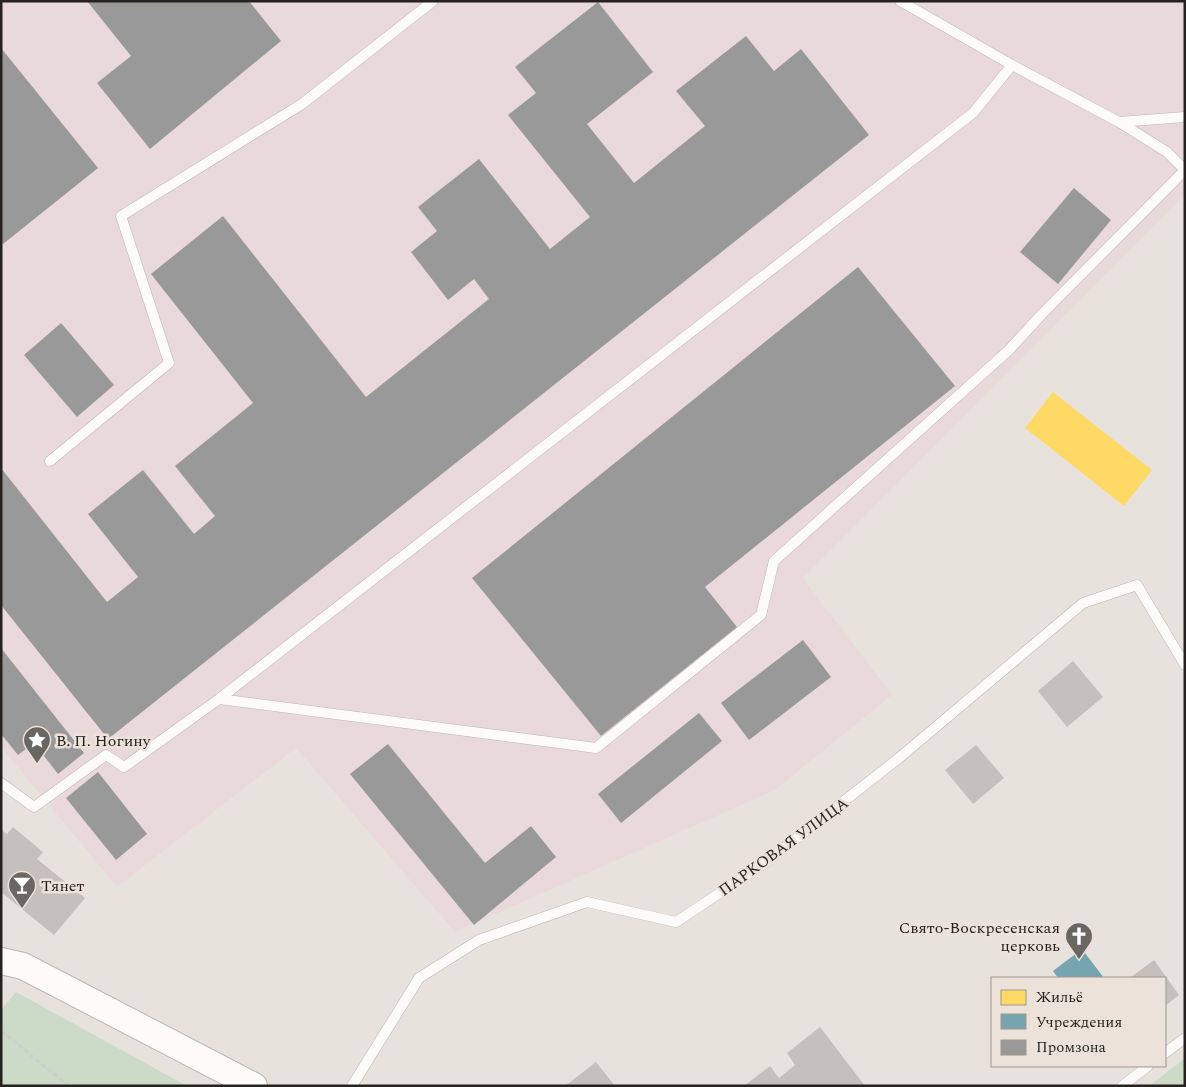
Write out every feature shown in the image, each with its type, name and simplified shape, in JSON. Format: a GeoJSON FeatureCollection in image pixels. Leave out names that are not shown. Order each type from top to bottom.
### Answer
{"type":"FeatureCollection","features":[{"type":"Feature","properties":{"kind":"street"},"geometry":{"type":"LineString","coordinates":[[12,964],[254,1086]]}},
{"type":"Feature","properties":{"kind":"lane"},"geometry":{"type":"LineString","coordinates":[[50,461],[169,363],[121,216],[302,104],[433,1]]}},
{"type":"Feature","properties":{"kind":"lane"},"geometry":{"type":"LineString","coordinates":[[219,699],[596,748],[761,615],[774,561],[1009,350],[1042,314],[1185,170],[1167,152],[1120,122],[1012,65],[900,1]]}},
{"type":"Feature","properties":{"kind":"lane"},"geometry":{"type":"LineString","coordinates":[[1,783],[34,807],[106,755],[124,767],[219,699],[974,113],[1012,65]]}},
{"type":"Feature","properties":{"kind":"lane"},"geometry":{"type":"LineString","coordinates":[[1120,122],[1185,117]]}},
{"type":"Feature","properties":{"kind":"lane","name":"ПАРКОВАЯ УЛИЦА"},"geometry":{"type":"LineString","coordinates":[[352,1086],[419,978],[479,940],[587,902],[676,922],[765,863],[891,764],[1083,603],[1137,585],[1185,665]]}},
{"type":"Feature","properties":{"kind":"lane"},"geometry":{"type":"LineString","coordinates":[[1166,1052],[1185,1038]]}},
{"type":"Feature","properties":{"kind":"lane"},"geometry":{"type":"LineString","coordinates":[[1122,1086],[1147,1067]]}},
{"type":"Feature","properties":{"kind":"path"},"geometry":{"type":"LineString","coordinates":[[1,1031],[69,1086]]}},
{"type":"Feature","properties":{"kind":"shaded area"},"geometry":{"type":"Polygon","coordinates":[[[1,1],[1185,1],[1185,195],[803,578],[892,695],[775,790],[455,932],[296,748],[117,887],[1,747],[1,1]]]}},
{"type":"Feature","properties":{"kind":"green space"},"geometry":{"type":"Polygon","coordinates":[[[16,992],[187,1086],[1,1086],[1,1010],[16,992]]]}},
{"type":"Feature","properties":{"kind":"green space"},"geometry":{"type":"Polygon","coordinates":[[[1185,1058],[1185,1086],[1149,1086],[1185,1058]]]}},
{"type":"Feature","properties":{"kind":"building: Жильё"},"geometry":{"type":"Polygon","coordinates":[[[1053,392],[1152,470],[1124,506],[1025,428],[1053,392]]]}},
{"type":"Feature","properties":{"kind":"building: Учреждения","name":"Свято-Воскресенская церковь"},"geometry":{"type":"Polygon","coordinates":[[[1082,949],[1103,977],[1057,977],[1053,971],[1082,949]]]}},
{"type":"Feature","properties":{"kind":"building: Промзона"},"geometry":{"type":"Polygon","coordinates":[[[87,1],[249,1],[281,41],[150,149],[97,83],[131,56],[87,1]]]}},
{"type":"Feature","properties":{"kind":"building: Промзона"},"geometry":{"type":"Polygon","coordinates":[[[598,2],[653,72],[587,124],[634,183],[705,126],[676,91],[746,36],[774,71],[801,49],[869,135],[108,739],[1,605],[1,468],[107,602],[138,577],[88,514],[143,470],[194,534],[215,516],[175,466],[253,403],[151,274],[223,216],[366,397],[489,299],[474,279],[448,300],[411,252],[437,231],[418,207],[479,159],[550,249],[590,217],[508,115],[536,93],[515,67],[598,2]]]}},
{"type":"Feature","properties":{"kind":"building: Промзона"},"geometry":{"type":"Polygon","coordinates":[[[1,48],[98,168],[3,244],[1,242],[1,48]]]}},
{"type":"Feature","properties":{"kind":"building: Промзона"},"geometry":{"type":"Polygon","coordinates":[[[1074,188],[1111,220],[1058,284],[1020,252],[1074,188]]]}},
{"type":"Feature","properties":{"kind":"building: Промзона"},"geometry":{"type":"Polygon","coordinates":[[[858,267],[955,386],[705,587],[737,627],[601,736],[472,578],[858,267]]]}},
{"type":"Feature","properties":{"kind":"building: Промзона"},"geometry":{"type":"Polygon","coordinates":[[[61,323],[114,385],[77,417],[24,355],[61,323]]]}},
{"type":"Feature","properties":{"kind":"building: Промзона"},"geometry":{"type":"Polygon","coordinates":[[[803,640],[831,677],[749,740],[721,703],[803,640]]]}},
{"type":"Feature","properties":{"kind":"building: Промзона"},"geometry":{"type":"Polygon","coordinates":[[[1,648],[84,753],[58,774],[34,743],[18,755],[1,734],[1,648]]]}},
{"type":"Feature","properties":{"kind":"building: Промзона"},"geometry":{"type":"Polygon","coordinates":[[[699,713],[722,741],[621,823],[598,794],[699,713]]]}},
{"type":"Feature","properties":{"kind":"building: Промзона"},"geometry":{"type":"Polygon","coordinates":[[[388,744],[485,863],[531,826],[556,857],[474,925],[350,774],[388,744]]]}},
{"type":"Feature","properties":{"kind":"building: Промзона"},"geometry":{"type":"Polygon","coordinates":[[[98,772],[147,834],[116,860],[66,798],[98,772]]]}},
{"type":"Feature","properties":{"kind":"building: Прочее"},"geometry":{"type":"Polygon","coordinates":[[[1073,661],[1103,697],[1067,727],[1038,691],[1073,661]]]}},
{"type":"Feature","properties":{"kind":"building: Прочее"},"geometry":{"type":"Polygon","coordinates":[[[976,745],[1004,778],[973,804],[945,770],[976,745]]]}},
{"type":"Feature","properties":{"kind":"building: Прочее"},"geometry":{"type":"Polygon","coordinates":[[[13,827],[43,852],[37,859],[85,898],[54,935],[1,892],[1,830],[7,834],[13,827]]]}},
{"type":"Feature","properties":{"kind":"building: Прочее"},"geometry":{"type":"Polygon","coordinates":[[[1154,960],[1179,995],[1166,1005],[1166,977],[1131,977],[1154,960]]]}},
{"type":"Feature","properties":{"kind":"building: Прочее"},"geometry":{"type":"Polygon","coordinates":[[[820,1027],[865,1086],[744,1086],[770,1066],[779,1078],[795,1065],[787,1053],[820,1027]]]}},
{"type":"Feature","properties":{"kind":"building: Прочее"},"geometry":{"type":"Polygon","coordinates":[[[596,1062],[615,1086],[565,1086],[596,1062]]]}},
{"type":"Feature","properties":{"kind":"place","name":"В. П. Ногину"},"geometry":{"type":"Point","coordinates":[37,764]}},
{"type":"Feature","properties":{"kind":"place","name":"Тянет"},"geometry":{"type":"Point","coordinates":[22,909]}},
{"type":"Feature","properties":{"kind":"place","name":"Свято-Воскресенская церковь"},"geometry":{"type":"Point","coordinates":[1079,960]}}]}
